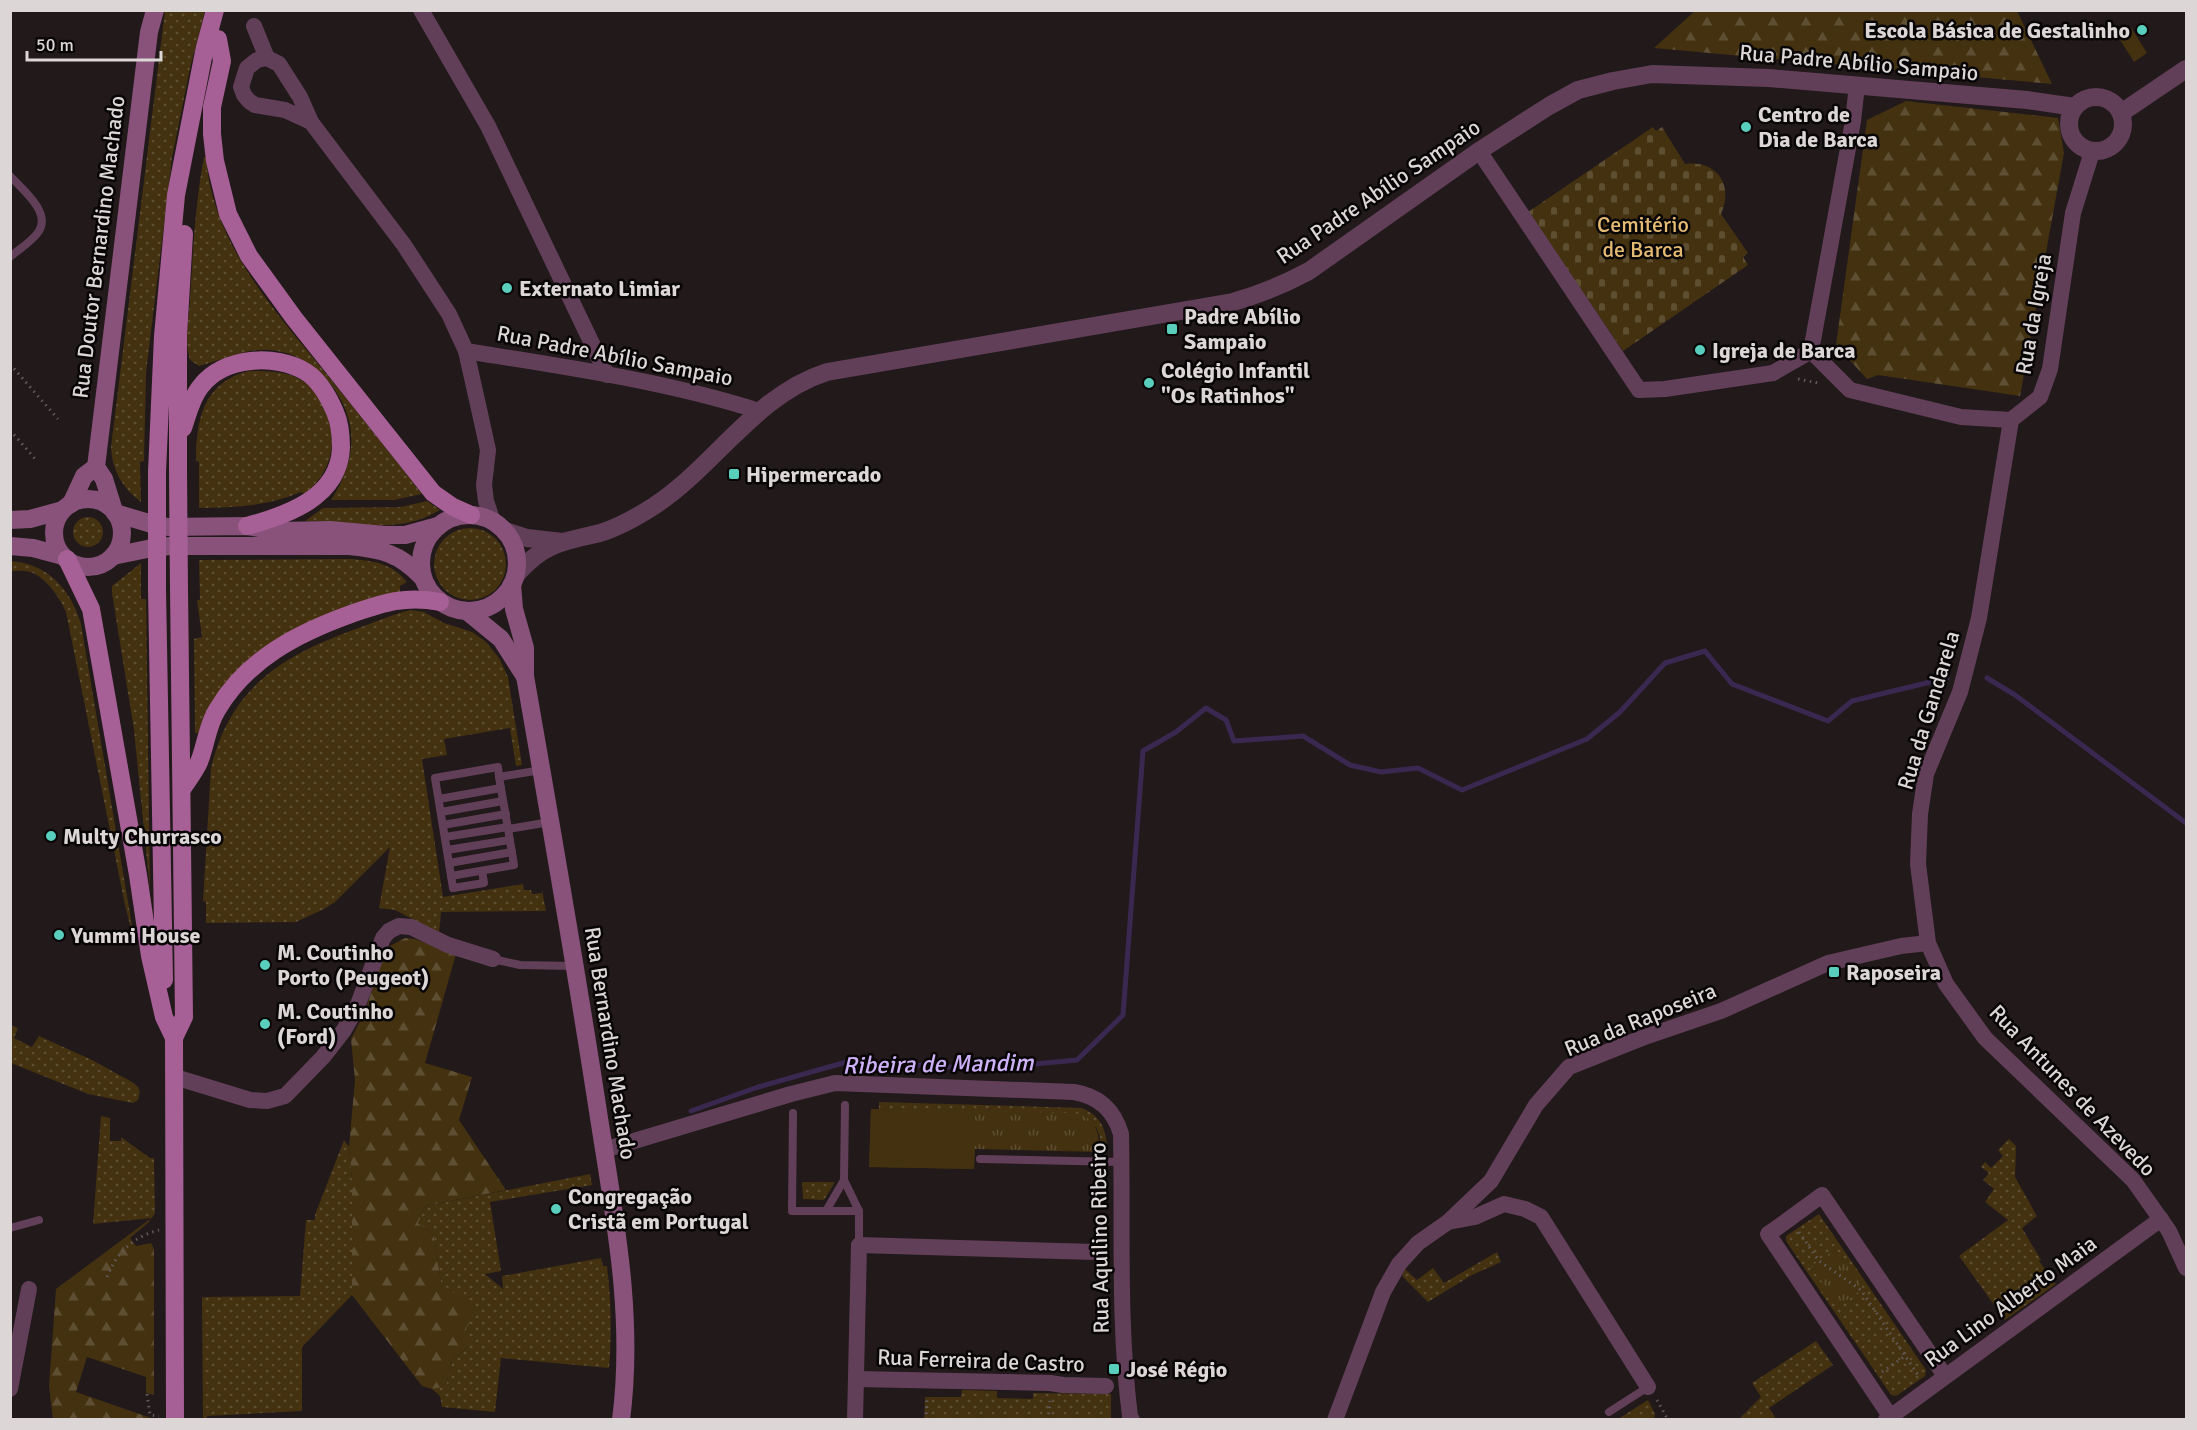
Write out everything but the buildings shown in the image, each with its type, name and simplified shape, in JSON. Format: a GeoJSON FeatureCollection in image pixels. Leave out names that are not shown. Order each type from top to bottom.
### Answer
{"type":"FeatureCollection","features":[{"type":"Feature","properties":{"kind":"main road","name":"Rua Doutor Bernardino Machado"},"geometry":{"type":"LineString","coordinates":[[146,10],[149,32]]}},
{"type":"Feature","properties":{"kind":"main road","name":"Rua Doutor Bernardino Machado"},"geometry":{"type":"LineString","coordinates":[[96,467],[149,32],[155,10]]}},
{"type":"Feature","properties":{"kind":"main road"},"geometry":{"type":"LineString","coordinates":[[174,1038],[184,1017],[178,336],[189,178],[215,10]]}},
{"type":"Feature","properties":{"kind":"main road"},"geometry":{"type":"LineString","coordinates":[[164,1017],[157,589],[157,472],[163,336],[175,207],[211,43],[225,10]]}},
{"type":"Feature","properties":{"kind":"main road"},"geometry":{"type":"LineString","coordinates":[[10,546],[65,557],[82,566],[98,564],[112,556],[170,546],[349,546],[382,550],[412,566],[422,577],[429,591],[440,602],[453,609],[468,612],[481,610],[494,604],[505,596],[514,579],[517,559],[513,544],[499,526],[453,507],[433,493],[294,318],[249,256],[228,214],[215,161],[212,107],[222,61],[211,43]]}},
{"type":"Feature","properties":{"kind":"main road"},"geometry":{"type":"LineString","coordinates":[[178,447],[193,399],[201,385],[219,371],[238,363],[266,360],[290,365],[307,372],[320,386],[338,418],[341,436],[340,459],[330,483],[306,504],[293,511],[247,526]]}},
{"type":"Feature","properties":{"kind":"main road"},"geometry":{"type":"LineString","coordinates":[[112,556],[119,546],[122,535],[104,479],[96,467],[84,476],[56,522],[54,536],[59,550],[65,557],[91,609],[150,956],[164,1017],[174,1038],[175,1419]]}},
{"type":"Feature","properties":{"kind":"main road"},"geometry":{"type":"LineString","coordinates":[[10,520],[30,519],[84,499],[97,500],[115,512],[168,527],[247,526],[278,531],[330,530],[405,535],[438,526],[459,516],[471,515]]}},
{"type":"Feature","properties":{"kind":"main road"},"geometry":{"type":"LineString","coordinates":[[422,577],[421,555],[430,534],[438,526]]}},
{"type":"Feature","properties":{"kind":"main road","name":"Rua Bernardino Machado"},"geometry":{"type":"LineString","coordinates":[[514,579],[514,609],[525,648],[525,676],[622,1264],[626,1311],[621,1419]]}},
{"type":"Feature","properties":{"kind":"main road"},"geometry":{"type":"LineString","coordinates":[[182,790],[199,762],[204,741],[216,711],[248,672],[276,648],[323,624],[379,605],[406,598],[440,602]]}},
{"type":"Feature","properties":{"kind":"main road","name":"Rua Bernardino Machado"},"geometry":{"type":"LineString","coordinates":[[468,612],[501,639],[525,676]]}},
{"type":"Feature","properties":{"kind":"street"},"geometry":{"type":"LineString","coordinates":[[421,10],[488,126],[607,375]]}},
{"type":"Feature","properties":{"kind":"street"},"geometry":{"type":"LineString","coordinates":[[254,26],[267,58]]}},
{"type":"Feature","properties":{"kind":"street"},"geometry":{"type":"LineString","coordinates":[[311,122],[285,110],[255,105],[244,95],[241,87],[248,68],[257,60],[267,58],[279,64],[300,97],[311,122],[404,245],[448,314],[466,351],[488,450],[484,485],[486,501],[499,526],[527,538],[562,542]]}},
{"type":"Feature","properties":{"kind":"street"},"geometry":{"type":"LineString","coordinates":[[2121,113],[2187,69]]}},
{"type":"Feature","properties":{"kind":"street","name":"Rua Padre Abílio Sampaio"},"geometry":{"type":"LineString","coordinates":[[466,351],[708,394],[759,411],[798,384],[827,372],[1233,302],[1258,295],[1310,271],[1479,151],[1548,106],[1578,90],[1613,81],[1652,74],[1769,78],[2027,100],[2075,107]]}},
{"type":"Feature","properties":{"kind":"street"},"geometry":{"type":"LineString","coordinates":[[1479,151],[1639,390],[1665,389],[1773,373],[1811,351],[1857,85]]}},
{"type":"Feature","properties":{"kind":"street"},"geometry":{"type":"LineString","coordinates":[[2093,97],[2102,98],[2115,105],[2121,113],[2123,129],[2117,142],[2109,148],[2092,152],[2077,144],[2071,137],[2069,120],[2075,107],[2084,100],[2093,97]]}},
{"type":"Feature","properties":{"kind":"street","name":"Rua da Igreja"},"geometry":{"type":"LineString","coordinates":[[2011,420],[2040,397],[2050,369],[2073,213],[2092,152]]}},
{"type":"Feature","properties":{"kind":"street"},"geometry":{"type":"LineString","coordinates":[[1811,351],[1850,390],[1961,417],[2011,420]]}},
{"type":"Feature","properties":{"kind":"street"},"geometry":{"type":"LineString","coordinates":[[514,579],[539,553],[562,542],[603,532],[631,521],[656,505],[759,411]]}},
{"type":"Feature","properties":{"kind":"street","name":"Rua da Gandarela"},"geometry":{"type":"LineString","coordinates":[[1928,943],[1918,864],[1920,814],[1926,774],[1960,693],[1979,618],[2011,420]]}},
{"type":"Feature","properties":{"kind":"street"},"geometry":{"type":"LineString","coordinates":[[175,1077],[250,1100],[267,1101],[285,1096],[323,1057],[344,1030],[357,1007],[382,939],[389,931],[399,926],[411,927],[448,945],[493,959]]}},
{"type":"Feature","properties":{"kind":"street","name":"Rua Antunes de Azevedo"},"geometry":{"type":"LineString","coordinates":[[1928,943],[1946,984],[1985,1038],[2133,1180],[2169,1231],[2187,1268]]}},
{"type":"Feature","properties":{"kind":"street","name":"Rua da Raposeira"},"geometry":{"type":"LineString","coordinates":[[1335,1419],[1383,1292],[1399,1264],[1418,1243],[1448,1222],[1491,1181],[1536,1105],[1569,1067],[1642,1038],[1721,1011],[1828,963],[1901,946],[1928,943]]}},
{"type":"Feature","properties":{"kind":"street","name":"Rua Aquilino Ribeiro"},"geometry":{"type":"LineString","coordinates":[[604,1150],[791,1094],[836,1083],[1084,1094],[1101,1101],[1113,1114],[1121,1134],[1123,1335],[1130,1418]]}},
{"type":"Feature","properties":{"kind":"street"},"geometry":{"type":"LineString","coordinates":[[1888,1418],[1767,1234],[1822,1195],[1945,1376]]}},
{"type":"Feature","properties":{"kind":"street"},"geometry":{"type":"LineString","coordinates":[[1448,1222],[1475,1217],[1504,1204],[1525,1209],[1541,1217],[1648,1387]]}},
{"type":"Feature","properties":{"kind":"street","name":"Rua Lino Alberto Maia"},"geometry":{"type":"LineString","coordinates":[[1888,1418],[2161,1219]]}},
{"type":"Feature","properties":{"kind":"street"},"geometry":{"type":"LineString","coordinates":[[855,1419],[859,1245],[1095,1252]]}},
{"type":"Feature","properties":{"kind":"street"},"geometry":{"type":"LineString","coordinates":[[10,1389],[29,1289]]}},
{"type":"Feature","properties":{"kind":"street","name":"Rua Ferreira de Castro"},"geometry":{"type":"LineString","coordinates":[[856,1379],[1106,1386]]}},
{"type":"Feature","properties":{"kind":"lane"},"geometry":{"type":"LineString","coordinates":[[10,176],[40,210],[43,220],[39,232],[10,257]]}},
{"type":"Feature","properties":{"kind":"lane"},"geometry":{"type":"LineString","coordinates":[[498,767],[501,788],[514,865],[482,871],[484,883],[453,888],[435,778],[498,767]]}},
{"type":"Feature","properties":{"kind":"lane"},"geometry":{"type":"LineString","coordinates":[[499,777],[541,770]]}},
{"type":"Feature","properties":{"kind":"lane"},"geometry":{"type":"LineString","coordinates":[[438,799],[501,788]]}},
{"type":"Feature","properties":{"kind":"lane"},"geometry":{"type":"LineString","coordinates":[[441,812],[503,801]]}},
{"type":"Feature","properties":{"kind":"lane"},"geometry":{"type":"LineString","coordinates":[[443,825],[506,814]]}},
{"type":"Feature","properties":{"kind":"lane"},"geometry":{"type":"LineString","coordinates":[[445,837],[550,822]]}},
{"type":"Feature","properties":{"kind":"lane"},"geometry":{"type":"LineString","coordinates":[[447,850],[510,840]]}},
{"type":"Feature","properties":{"kind":"lane"},"geometry":{"type":"LineString","coordinates":[[449,862],[512,852]]}},
{"type":"Feature","properties":{"kind":"lane"},"geometry":{"type":"LineString","coordinates":[[493,959],[520,965],[574,966]]}},
{"type":"Feature","properties":{"kind":"lane"},"geometry":{"type":"LineString","coordinates":[[845,1105],[844,1180],[859,1211],[859,1245]]}},
{"type":"Feature","properties":{"kind":"lane"},"geometry":{"type":"LineString","coordinates":[[793,1113],[792,1211],[859,1211]]}},
{"type":"Feature","properties":{"kind":"lane"},"geometry":{"type":"LineString","coordinates":[[980,1159],[1121,1162]]}},
{"type":"Feature","properties":{"kind":"lane"},"geometry":{"type":"LineString","coordinates":[[826,1211],[844,1180]]}},
{"type":"Feature","properties":{"kind":"lane"},"geometry":{"type":"LineString","coordinates":[[10,1228],[39,1220]]}},
{"type":"Feature","properties":{"kind":"lane"},"geometry":{"type":"LineString","coordinates":[[1609,1412],[1648,1387]]}},
{"type":"Feature","properties":{"kind":"path"},"geometry":{"type":"LineString","coordinates":[[10,364],[58,419]]}},
{"type":"Feature","properties":{"kind":"path"},"geometry":{"type":"LineString","coordinates":[[1773,373],[1850,390]]}},
{"type":"Feature","properties":{"kind":"path"},"geometry":{"type":"LineString","coordinates":[[10,430],[38,461]]}},
{"type":"Feature","properties":{"kind":"path"},"geometry":{"type":"LineString","coordinates":[[107,1277],[123,1248],[150,1232],[175,1226]]}},
{"type":"Feature","properties":{"kind":"path"},"geometry":{"type":"LineString","coordinates":[[1797,1228],[1819,1261],[1861,1290],[1917,1374]]}},
{"type":"Feature","properties":{"kind":"path"},"geometry":{"type":"LineString","coordinates":[[1878,1375],[1905,1356]]}},
{"type":"Feature","properties":{"kind":"path"},"geometry":{"type":"LineString","coordinates":[[1648,1387],[1668,1419]]}},
{"type":"Feature","properties":{"kind":"path"},"geometry":{"type":"LineString","coordinates":[[926,1419],[927,1397]]}},
{"type":"Feature","properties":{"kind":"green space"},"geometry":{"type":"Polygon","coordinates":[[[1696,10],[2017,11],[2052,84],[1654,48],[1696,10]]]}},
{"type":"Feature","properties":{"kind":"green space"},"geometry":{"type":"Polygon","coordinates":[[[165,11],[205,11],[190,68],[172,158],[146,373],[144,461],[140,462],[141,502],[128,491],[119,478],[113,463],[111,447],[165,11]]]}},
{"type":"Feature","properties":{"kind":"green space"},"geometry":{"type":"Polygon","coordinates":[[[2131,27],[2147,53],[2134,62],[2117,35],[2131,27]]]}},
{"type":"Feature","properties":{"kind":"green space"},"geometry":{"type":"Polygon","coordinates":[[[1906,101],[2058,118],[2064,153],[2020,396],[1878,375],[1867,379],[1836,345],[1867,120],[1906,101]]]}},
{"type":"Feature","properties":{"kind":"green space","name":"Cemitério de Barca"},"geometry":{"type":"Polygon","coordinates":[[[1653,127],[1656,131],[1662,127],[1685,164],[1706,166],[1720,177],[1725,193],[1721,214],[1748,253],[1743,257],[1748,265],[1623,351],[1528,212],[1653,127]]]}},
{"type":"Feature","properties":{"kind":"green space"},"geometry":{"type":"Polygon","coordinates":[[[204,157],[206,157],[211,189],[220,219],[250,275],[268,302],[422,494],[394,500],[331,500],[340,485],[350,455],[350,425],[339,396],[329,382],[303,360],[279,351],[261,350],[199,366],[190,360],[187,330],[196,210],[204,157]]]}},
{"type":"Feature","properties":{"kind":"green space"},"geometry":{"type":"Polygon","coordinates":[[[249,371],[294,376],[312,389],[323,407],[331,431],[332,443],[327,466],[314,486],[304,494],[301,492],[289,497],[251,505],[199,508],[199,462],[196,461],[196,446],[205,405],[221,384],[249,371]]]}},
{"type":"Feature","properties":{"kind":"green space"},"geometry":{"type":"Polygon","coordinates":[[[427,501],[440,510],[408,523],[374,525],[305,521],[323,508],[401,507],[427,501]]]}},
{"type":"Feature","properties":{"kind":"green space"},"geometry":{"type":"Polygon","coordinates":[[[88,517],[99,521],[103,532],[99,543],[88,547],[77,543],[73,532],[77,521],[88,517]]]}},
{"type":"Feature","properties":{"kind":"green space"},"geometry":{"type":"Polygon","coordinates":[[[477,528],[496,538],[504,550],[506,564],[504,578],[496,590],[484,598],[463,600],[444,590],[436,578],[434,557],[444,538],[456,530],[477,528]]]}},
{"type":"Feature","properties":{"kind":"green space"},"geometry":{"type":"Polygon","coordinates":[[[352,559],[375,562],[389,567],[407,582],[400,586],[400,592],[315,620],[203,719],[198,733],[195,733],[194,639],[202,637],[197,600],[200,600],[199,560],[352,559]]]}},
{"type":"Feature","properties":{"kind":"green space"},"geometry":{"type":"Polygon","coordinates":[[[10,561],[36,567],[56,580],[71,600],[81,624],[136,949],[125,905],[66,612],[42,578],[30,572],[11,571],[10,561]]]}},
{"type":"Feature","properties":{"kind":"green space"},"geometry":{"type":"Polygon","coordinates":[[[141,563],[141,599],[146,599],[150,890],[134,730],[112,593],[112,586],[141,563]]]}},
{"type":"Feature","properties":{"kind":"green space"},"geometry":{"type":"Polygon","coordinates":[[[410,610],[424,612],[444,623],[472,632],[486,642],[499,658],[508,677],[522,765],[516,766],[510,728],[444,739],[447,755],[422,759],[443,897],[523,884],[524,890],[531,890],[532,894],[542,893],[542,890],[546,911],[441,912],[439,933],[395,910],[379,908],[390,847],[335,902],[296,922],[206,923],[206,902],[203,901],[211,768],[231,716],[262,679],[282,664],[327,640],[410,610]]]}},
{"type":"Feature","properties":{"kind":"green space"},"geometry":{"type":"Polygon","coordinates":[[[405,938],[415,939],[456,954],[425,1063],[472,1077],[459,1120],[506,1190],[425,1206],[418,1223],[434,1235],[441,1283],[477,1311],[465,1330],[468,1348],[452,1359],[446,1386],[432,1389],[422,1386],[352,1295],[352,1180],[349,1147],[355,1080],[351,1039],[365,1011],[383,957],[390,946],[405,938]]]}},
{"type":"Feature","properties":{"kind":"green space"},"geometry":{"type":"Polygon","coordinates":[[[11,1025],[18,1028],[14,1038],[32,1047],[39,1036],[92,1060],[132,1082],[140,1092],[138,1100],[133,1103],[88,1094],[11,1063],[11,1025]]]}},
{"type":"Feature","properties":{"kind":"green space"},"geometry":{"type":"Polygon","coordinates":[[[879,1102],[1082,1108],[1095,1116],[1102,1126],[1105,1132],[1107,1152],[1099,1152],[1100,1137],[1096,1127],[879,1109],[879,1102]]]}},
{"type":"Feature","properties":{"kind":"green space"},"geometry":{"type":"Polygon","coordinates":[[[871,1109],[1075,1113],[1088,1119],[1095,1127],[1099,1139],[1099,1152],[975,1149],[974,1169],[869,1167],[871,1109]]]}},
{"type":"Feature","properties":{"kind":"green space"},"geometry":{"type":"Polygon","coordinates":[[[871,1109],[975,1111],[974,1169],[869,1167],[871,1109]]]}},
{"type":"Feature","properties":{"kind":"green space"},"geometry":{"type":"Polygon","coordinates":[[[101,1116],[110,1118],[110,1141],[121,1141],[121,1137],[150,1158],[154,1158],[155,1213],[152,1218],[93,1224],[101,1116]]]}},
{"type":"Feature","properties":{"kind":"green space"},"geometry":{"type":"Polygon","coordinates":[[[2009,1139],[2016,1146],[2015,1177],[2037,1216],[2022,1228],[2041,1260],[2039,1261],[2056,1284],[2005,1320],[1959,1256],[2008,1220],[1985,1202],[1994,1189],[1983,1180],[1989,1173],[1981,1167],[1985,1162],[1991,1168],[2003,1156],[1998,1150],[2009,1139]]]}},
{"type":"Feature","properties":{"kind":"green space"},"geometry":{"type":"Polygon","coordinates":[[[344,1140],[349,1147],[352,1180],[352,1295],[302,1347],[302,1411],[207,1416],[207,1419],[203,1419],[202,1297],[300,1296],[306,1220],[315,1220],[344,1140]]]}},
{"type":"Feature","properties":{"kind":"green space"},"geometry":{"type":"Polygon","coordinates":[[[590,1174],[592,1185],[490,1202],[501,1271],[485,1274],[503,1289],[502,1276],[601,1258],[603,1266],[607,1266],[609,1291],[611,1329],[609,1368],[501,1358],[495,1412],[442,1407],[440,1396],[432,1389],[446,1385],[452,1359],[468,1348],[441,1283],[434,1235],[418,1223],[425,1206],[590,1174]]]}},
{"type":"Feature","properties":{"kind":"green space"},"geometry":{"type":"Polygon","coordinates":[[[802,1182],[835,1182],[824,1200],[803,1199],[802,1182]]]}},
{"type":"Feature","properties":{"kind":"green space"},"geometry":{"type":"Polygon","coordinates":[[[1819,1214],[1926,1370],[1925,1376],[1896,1396],[1891,1395],[1786,1241],[1786,1236],[1819,1214]]]}},
{"type":"Feature","properties":{"kind":"green space"},"geometry":{"type":"Polygon","coordinates":[[[150,1219],[130,1238],[136,1246],[151,1243],[154,1249],[154,1395],[146,1393],[146,1377],[87,1357],[76,1392],[154,1419],[53,1419],[49,1386],[56,1289],[150,1219]]]}},
{"type":"Feature","properties":{"kind":"green space"},"geometry":{"type":"Polygon","coordinates":[[[1836,1249],[1863,1289],[1838,1306],[1811,1266],[1836,1249]]]}},
{"type":"Feature","properties":{"kind":"green space"},"geometry":{"type":"Polygon","coordinates":[[[1497,1252],[1501,1262],[1472,1275],[1428,1302],[1402,1276],[1405,1269],[1417,1280],[1433,1268],[1444,1283],[1497,1252]]]}},
{"type":"Feature","properties":{"kind":"green space"},"geometry":{"type":"Polygon","coordinates":[[[1816,1341],[1833,1365],[1769,1408],[1776,1419],[1739,1419],[1761,1397],[1752,1383],[1816,1341]]]}},
{"type":"Feature","properties":{"kind":"green space"},"geometry":{"type":"Polygon","coordinates":[[[962,1390],[997,1391],[997,1398],[1033,1399],[1033,1393],[1111,1394],[1111,1419],[924,1420],[925,1397],[961,1397],[962,1390]]]}},
{"type":"Feature","properties":{"kind":"green space"},"geometry":{"type":"Polygon","coordinates":[[[1648,1400],[1655,1414],[1654,1419],[1618,1419],[1648,1400]]]}},
{"type":"Feature","properties":{"kind":"waterway"},"geometry":{"type":"LineString","coordinates":[[691,1111],[758,1087],[850,1061],[981,1069],[1077,1060],[1123,1015],[1143,751],[1176,732],[1206,708],[1226,720],[1234,741],[1303,736],[1350,765],[1381,772],[1418,768],[1462,790],[1587,739],[1620,712],[1665,663],[1705,651],[1732,684],[1828,721],[1852,701],[1947,678]]}},
{"type":"Feature","properties":{"kind":"waterway","name":"Ribeira de Mandim"},"geometry":{"type":"LineString","coordinates":[[1987,678],[2015,695],[2186,823]]}},
{"type":"Feature","properties":{"kind":"place","name":"Escola Básica de Gestalinho"},"geometry":{"type":"Point","coordinates":[2142,30]}},
{"type":"Feature","properties":{"kind":"place","name":"Centro de Dia de Barca"},"geometry":{"type":"Point","coordinates":[1746,127]}},
{"type":"Feature","properties":{"kind":"place","name":"Externato Limiar"},"geometry":{"type":"Point","coordinates":[507,288]}},
{"type":"Feature","properties":{"kind":"place","name":"Padre Abílio Sampaio"},"geometry":{"type":"Point","coordinates":[1172,329]}},
{"type":"Feature","properties":{"kind":"place","name":"Igreja de Barca"},"geometry":{"type":"Point","coordinates":[1700,350]}},
{"type":"Feature","properties":{"kind":"place","name":"Colégio Infantil \"Os Ratinhos\""},"geometry":{"type":"Point","coordinates":[1149,383]}},
{"type":"Feature","properties":{"kind":"place","name":"Hipermercado"},"geometry":{"type":"Point","coordinates":[734,474]}},
{"type":"Feature","properties":{"kind":"place","name":"Multy Churrasco"},"geometry":{"type":"Point","coordinates":[51,836]}},
{"type":"Feature","properties":{"kind":"place","name":"Yummi House"},"geometry":{"type":"Point","coordinates":[59,935]}},
{"type":"Feature","properties":{"kind":"place","name":"M. Coutinho Porto (Peugeot)"},"geometry":{"type":"Point","coordinates":[265,965]}},
{"type":"Feature","properties":{"kind":"place","name":"Raposeira"},"geometry":{"type":"Point","coordinates":[1834,972]}},
{"type":"Feature","properties":{"kind":"place","name":"M. Coutinho (Ford)"},"geometry":{"type":"Point","coordinates":[265,1024]}},
{"type":"Feature","properties":{"kind":"place","name":"Congregação Cristã em Portugal"},"geometry":{"type":"Point","coordinates":[556,1209]}},
{"type":"Feature","properties":{"kind":"place","name":"José Régio"},"geometry":{"type":"Point","coordinates":[1114,1369]}}]}
